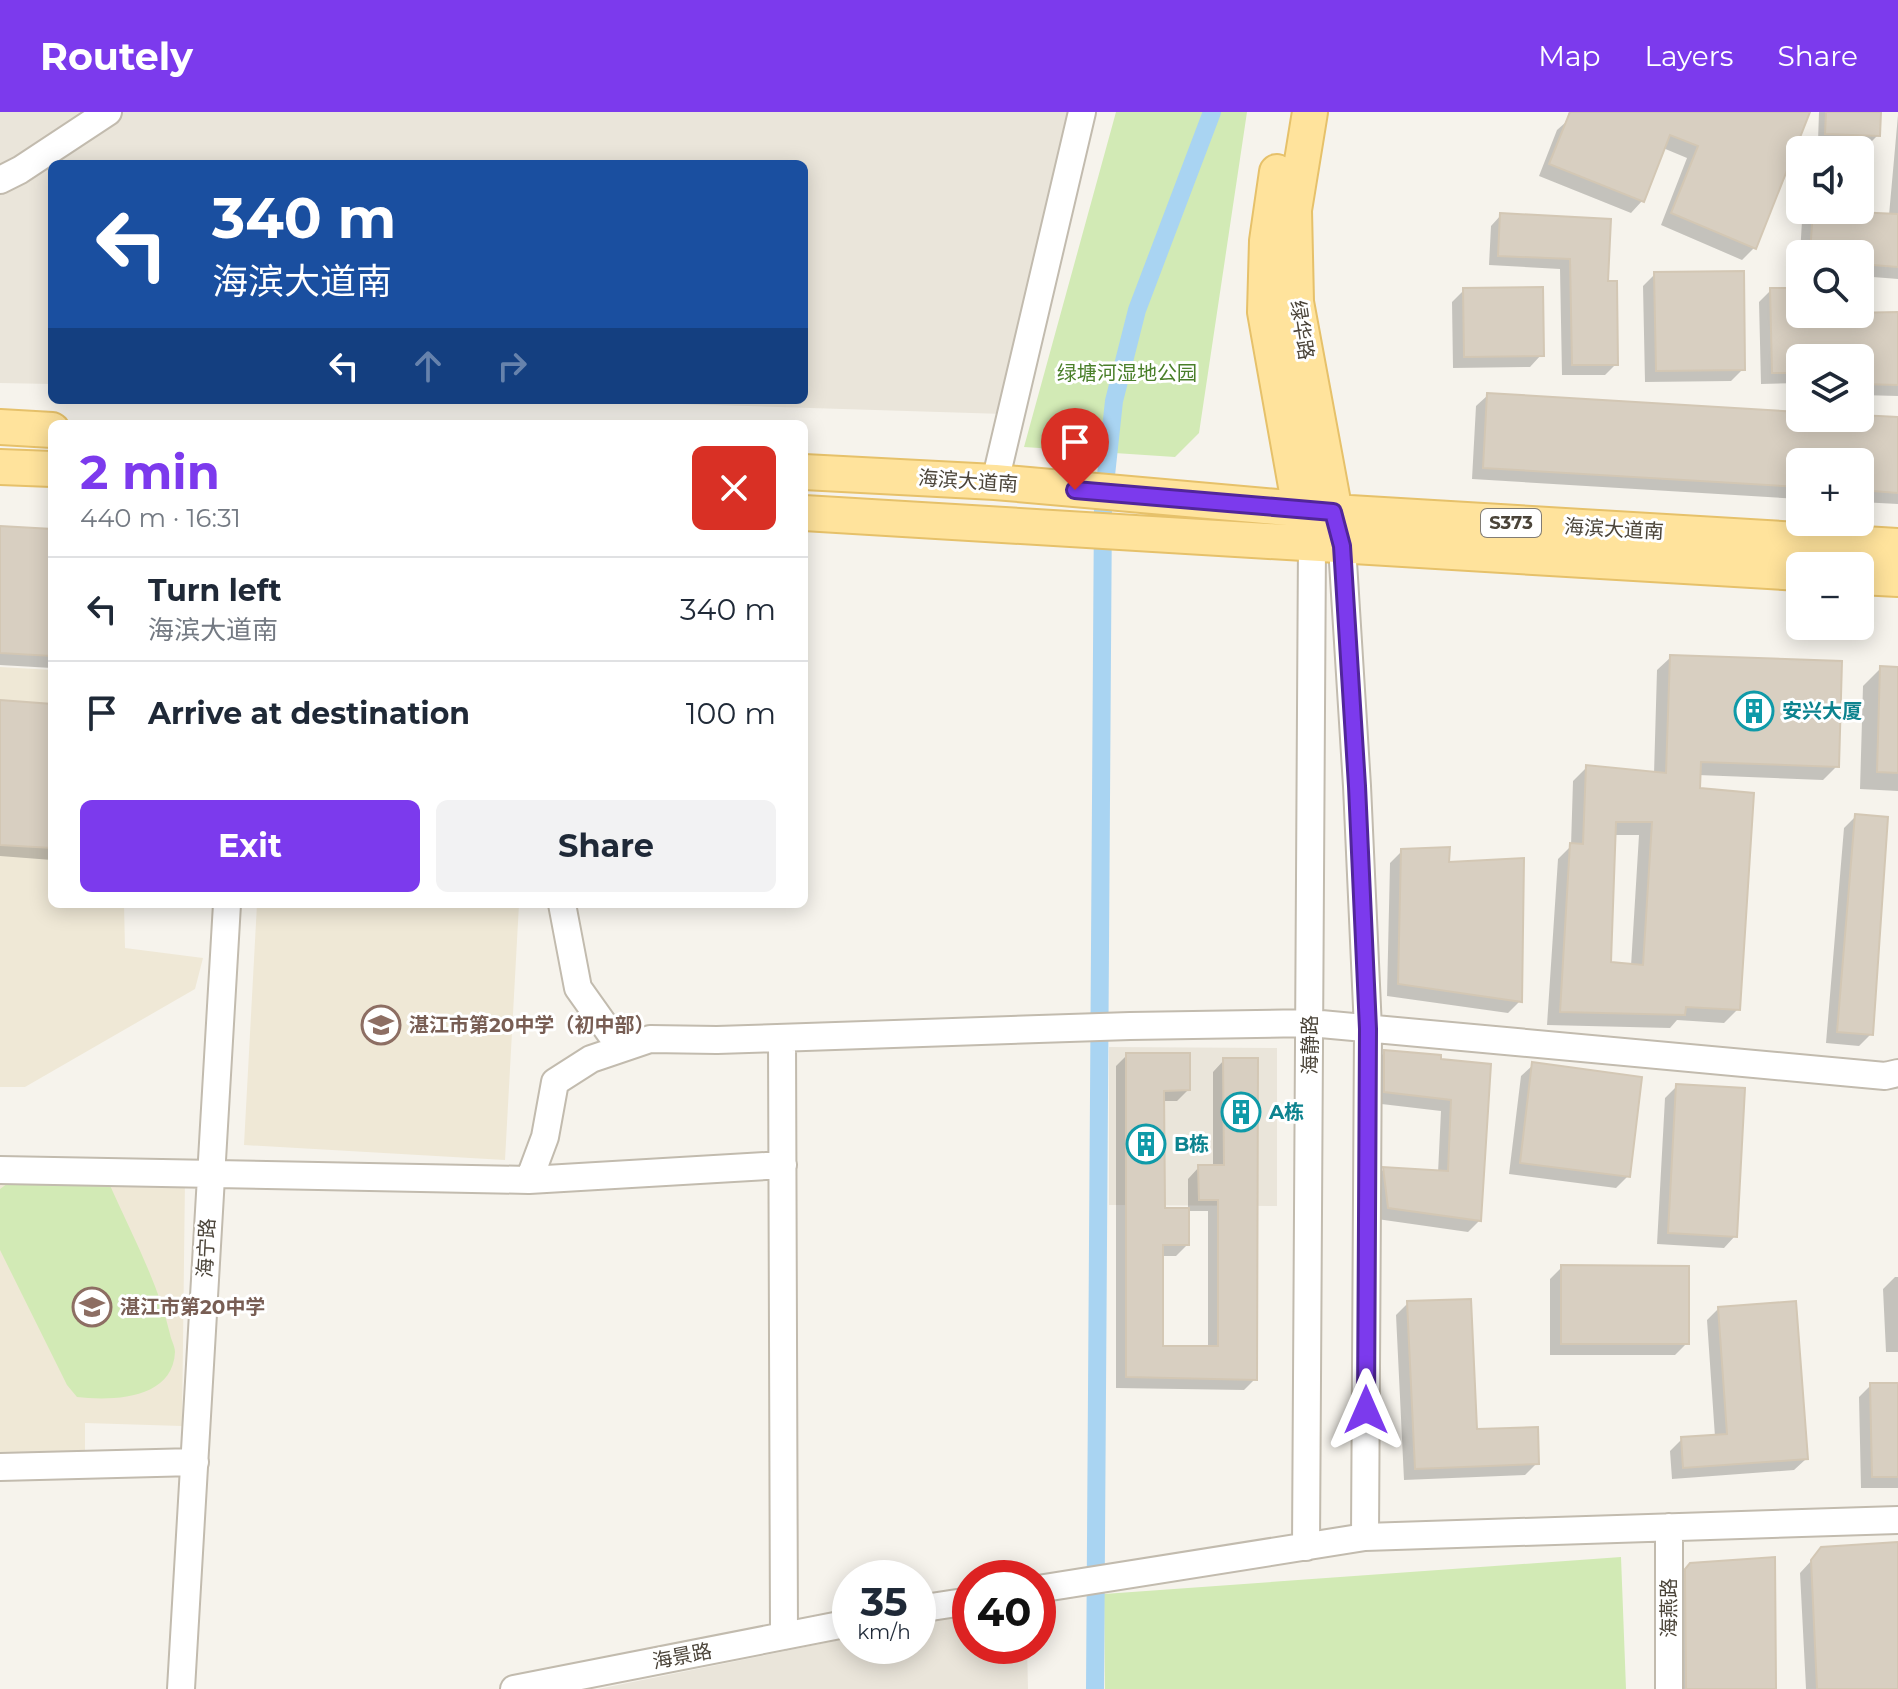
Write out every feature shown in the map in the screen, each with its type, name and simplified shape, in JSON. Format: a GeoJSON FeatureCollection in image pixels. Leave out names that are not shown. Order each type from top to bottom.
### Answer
{"type":"FeatureCollection","features":[{"type":"Feature","properties":{"kind":"main road","name":"绿华路"},"geometry":{"type":"LineString","coordinates":[[1286,112],[1267,241],[1265,312],[1327,544]]}},
{"type":"Feature","properties":{"kind":"main road","name":"绿华路"},"geometry":{"type":"LineString","coordinates":[[1310,112],[1294,210],[1296,302],[1317,511]]}},
{"type":"Feature","properties":{"kind":"main road"},"geometry":{"type":"LineString","coordinates":[[0,427],[48,430]]}},
{"type":"Feature","properties":{"kind":"main road"},"geometry":{"type":"LineString","coordinates":[[0,467],[48,469]]}},
{"type":"Feature","properties":{"kind":"main road","name":"海滨大道南"},"geometry":{"type":"LineString","coordinates":[[808,472],[995,482],[1317,511],[1898,546]]}},
{"type":"Feature","properties":{"kind":"main road","name":"海滨大道南"},"geometry":{"type":"LineString","coordinates":[[808,513],[1786,572]]}},
{"type":"Feature","properties":{"kind":"main road"},"geometry":{"type":"LineString","coordinates":[[1874,578],[1898,579]]}},
{"type":"Feature","properties":{"kind":"street"},"geometry":{"type":"LineString","coordinates":[[0,180],[108,112]]}},
{"type":"Feature","properties":{"kind":"street"},"geometry":{"type":"LineString","coordinates":[[995,482],[1082,112]]}},
{"type":"Feature","properties":{"kind":"street"},"geometry":{"type":"LineString","coordinates":[[1327,544],[1357,786],[1368,1029],[1365,1537]]}},
{"type":"Feature","properties":{"kind":"street","name":"海静路"},"geometry":{"type":"LineString","coordinates":[[1306,1547],[1310,1023],[1327,544]]}},
{"type":"Feature","properties":{"kind":"street","name":"海宁路"},"geometry":{"type":"LineString","coordinates":[[181,1689],[227,908]]}},
{"type":"Feature","properties":{"kind":"street"},"geometry":{"type":"LineString","coordinates":[[563,908],[578,988],[610,1033],[626,1047]]}},
{"type":"Feature","properties":{"kind":"street"},"geometry":{"type":"LineString","coordinates":[[529,1180],[545,1137],[555,1082],[591,1059],[650,1039],[717,1040],[1310,1023],[1885,1076],[1898,1073]]}},
{"type":"Feature","properties":{"kind":"street"},"geometry":{"type":"LineString","coordinates":[[782,1038],[784,1636]]}},
{"type":"Feature","properties":{"kind":"street"},"geometry":{"type":"LineString","coordinates":[[0,1170],[529,1180],[783,1165]]}},
{"type":"Feature","properties":{"kind":"street"},"geometry":{"type":"LineString","coordinates":[[0,1467],[194,1461]]}},
{"type":"Feature","properties":{"kind":"street"},"geometry":{"type":"LineString","coordinates":[[1056,1586],[1365,1537],[1898,1520]]}},
{"type":"Feature","properties":{"kind":"street","name":"海燕路"},"geometry":{"type":"LineString","coordinates":[[1669,1527],[1669,1689]]}},
{"type":"Feature","properties":{"kind":"street","name":"海景路"},"geometry":{"type":"LineString","coordinates":[[514,1689],[832,1627]]}},
{"type":"Feature","properties":{"kind":"shaded area"},"geometry":{"type":"Polygon","coordinates":[[[0,112],[1072,112],[1004,414],[680,404],[808,404],[808,160],[48,160],[48,384],[0,383],[0,112]]]}},
{"type":"Feature","properties":{"kind":"shaded area"},"geometry":{"type":"Polygon","coordinates":[[[0,667],[48,670],[48,908],[124,908],[125,948],[203,958],[195,989],[25,1087],[0,1087],[0,667]]]}},
{"type":"Feature","properties":{"kind":"shaded area","name":"湛江市第20中学（初中部）"},"geometry":{"type":"Polygon","coordinates":[[[257,908],[519,908],[505,1160],[244,1145],[257,908]]]}},
{"type":"Feature","properties":{"kind":"shaded area"},"geometry":{"type":"Polygon","coordinates":[[[1109,1047],[1277,1048],[1277,1206],[1109,1205],[1109,1047]]]}},
{"type":"Feature","properties":{"kind":"shaded area","name":"湛江市第20中学"},"geometry":{"type":"Polygon","coordinates":[[[0,1176],[185,1179],[182,1426],[85,1423],[85,1455],[0,1458],[0,1176]]]}},
{"type":"Feature","properties":{"kind":"shaded area"},"geometry":{"type":"Polygon","coordinates":[[[952,1617],[952,1664],[1027,1664],[1028,1689],[598,1689],[832,1642],[832,1664],[936,1664],[936,1620],[952,1617]]]}},
{"type":"Feature","properties":{"kind":"green space","name":"绿塘河湿地公园"},"geometry":{"type":"Polygon","coordinates":[[[1116,112],[1247,112],[1199,433],[1175,457],[1024,447],[1116,112]]]}},
{"type":"Feature","properties":{"kind":"green space"},"geometry":{"type":"Polygon","coordinates":[[[15,1178],[108,1181],[165,1315],[175,1352],[172,1368],[164,1380],[138,1394],[106,1398],[77,1397],[67,1385],[0,1250],[0,1189],[15,1178]]]}},
{"type":"Feature","properties":{"kind":"green space"},"geometry":{"type":"Polygon","coordinates":[[[1621,1557],[1626,1689],[1105,1689],[1104,1594],[1621,1557]]]}},
{"type":"Feature","properties":{"kind":"building"},"geometry":{"type":"Polygon","coordinates":[[[1570,112],[1810,112],[1801,136],[1786,136],[1786,173],[1756,249],[1671,213],[1698,146],[1670,135],[1644,202],[1549,164],[1570,112]]]}},
{"type":"Feature","properties":{"kind":"building"},"geometry":{"type":"Polygon","coordinates":[[[1826,112],[1881,112],[1880,136],[1825,134],[1826,112]]]}},
{"type":"Feature","properties":{"kind":"building"},"geometry":{"type":"Polygon","coordinates":[[[1500,213],[1611,219],[1608,281],[1617,281],[1618,365],[1572,365],[1570,259],[1498,256],[1500,213]]]}},
{"type":"Feature","properties":{"kind":"building"},"geometry":{"type":"Polygon","coordinates":[[[1874,213],[1898,214],[1898,267],[1874,265],[1874,240],[1811,240],[1812,224],[1874,224],[1874,213]]]}},
{"type":"Feature","properties":{"kind":"building"},"geometry":{"type":"Polygon","coordinates":[[[1744,271],[1745,370],[1656,371],[1654,272],[1744,271]]]}},
{"type":"Feature","properties":{"kind":"building"},"geometry":{"type":"Polygon","coordinates":[[[1543,287],[1544,356],[1464,357],[1463,288],[1543,287]]]}},
{"type":"Feature","properties":{"kind":"building"},"geometry":{"type":"Polygon","coordinates":[[[1770,288],[1786,288],[1786,328],[1874,328],[1874,312],[1898,312],[1898,385],[1874,384],[1874,344],[1786,344],[1786,373],[1772,373],[1770,288]]]}},
{"type":"Feature","properties":{"kind":"building"},"geometry":{"type":"Polygon","coordinates":[[[1487,393],[1786,411],[1786,432],[1874,432],[1874,416],[1898,417],[1898,493],[1874,491],[1874,448],[1786,448],[1786,486],[1483,468],[1487,393]]]}},
{"type":"Feature","properties":{"kind":"building"},"geometry":{"type":"Polygon","coordinates":[[[0,526],[48,529],[48,656],[0,653],[0,526]]]}},
{"type":"Feature","properties":{"kind":"building"},"geometry":{"type":"Polygon","coordinates":[[[1670,655],[1842,661],[1839,767],[1701,762],[1700,788],[1754,793],[1740,1010],[1686,1007],[1685,1015],[1560,1012],[1570,843],[1583,844],[1586,765],[1666,773],[1670,655]],[[1616,822],[1611,962],[1643,965],[1652,822],[1616,822]]]}},
{"type":"Feature","properties":{"kind":"building"},"geometry":{"type":"Polygon","coordinates":[[[1880,666],[1898,667],[1898,773],[1877,772],[1880,666]]]}},
{"type":"Feature","properties":{"kind":"building"},"geometry":{"type":"Polygon","coordinates":[[[0,700],[48,704],[48,848],[0,845],[0,700]]]}},
{"type":"Feature","properties":{"kind":"building"},"geometry":{"type":"Polygon","coordinates":[[[1855,814],[1888,817],[1873,1035],[1837,1032],[1855,814]]]}},
{"type":"Feature","properties":{"kind":"building"},"geometry":{"type":"Polygon","coordinates":[[[1450,847],[1449,862],[1524,858],[1522,1002],[1398,984],[1401,849],[1450,847]]]}},
{"type":"Feature","properties":{"kind":"building"},"geometry":{"type":"Polygon","coordinates":[[[1384,1050],[1441,1055],[1441,1059],[1491,1064],[1481,1221],[1388,1208],[1383,1167],[1448,1171],[1451,1100],[1384,1092],[1384,1050]]]}},
{"type":"Feature","properties":{"kind":"building"},"geometry":{"type":"Polygon","coordinates":[[[1126,1053],[1190,1053],[1190,1090],[1164,1091],[1165,1208],[1189,1208],[1189,1245],[1163,1245],[1163,1346],[1218,1346],[1218,1200],[1199,1200],[1198,1165],[1224,1165],[1223,1058],[1258,1058],[1257,1380],[1126,1377],[1126,1053]]]}},
{"type":"Feature","properties":{"kind":"building"},"geometry":{"type":"Polygon","coordinates":[[[1532,1062],[1642,1077],[1630,1177],[1520,1163],[1532,1062]]]}},
{"type":"Feature","properties":{"kind":"building"},"geometry":{"type":"Polygon","coordinates":[[[1676,1084],[1745,1088],[1737,1237],[1668,1233],[1676,1084]]]}},
{"type":"Feature","properties":{"kind":"building"},"geometry":{"type":"Polygon","coordinates":[[[1561,1265],[1689,1266],[1689,1344],[1561,1344],[1561,1265]]]}},
{"type":"Feature","properties":{"kind":"building"},"geometry":{"type":"Polygon","coordinates":[[[1471,1299],[1477,1429],[1538,1427],[1539,1464],[1415,1469],[1407,1301],[1471,1299]]]}},
{"type":"Feature","properties":{"kind":"building"},"geometry":{"type":"Polygon","coordinates":[[[1796,1301],[1808,1459],[1683,1468],[1681,1437],[1727,1434],[1718,1307],[1796,1301]]]}},
{"type":"Feature","properties":{"kind":"building"},"geometry":{"type":"Polygon","coordinates":[[[1870,1383],[1898,1383],[1898,1477],[1872,1477],[1870,1383]]]}},
{"type":"Feature","properties":{"kind":"building"},"geometry":{"type":"Polygon","coordinates":[[[1898,1542],[1898,1689],[1817,1689],[1811,1560],[1821,1547],[1898,1542]]]}},
{"type":"Feature","properties":{"kind":"building"},"geometry":{"type":"Polygon","coordinates":[[[1775,1557],[1776,1689],[1686,1689],[1685,1569],[1690,1563],[1775,1557]]]}},
{"type":"Feature","properties":{"kind":"waterway"},"geometry":{"type":"LineString","coordinates":[[1095,1689],[1103,503],[1114,401],[1137,310],[1212,112]]}},
{"type":"Feature","properties":{"kind":"place","name":"安兴大厦"},"geometry":{"type":"Point","coordinates":[1754,711]}},
{"type":"Feature","properties":{"kind":"place","name":"湛江市第20中学（初中部）"},"geometry":{"type":"Point","coordinates":[381,1025]}},
{"type":"Feature","properties":{"kind":"place","name":"A栋"},"geometry":{"type":"Point","coordinates":[1241,1112]}},
{"type":"Feature","properties":{"kind":"place","name":"B栋"},"geometry":{"type":"Point","coordinates":[1146,1144]}},
{"type":"Feature","properties":{"kind":"place","name":"湛江市第20中学"},"geometry":{"type":"Point","coordinates":[92,1307]}},
{"type":"Feature","properties":{"kind":"route"},"geometry":{"type":"LineString","coordinates":[[1075,490],[1333,512],[1342,546],[1368,1029],[1366,1410]]}}]}
